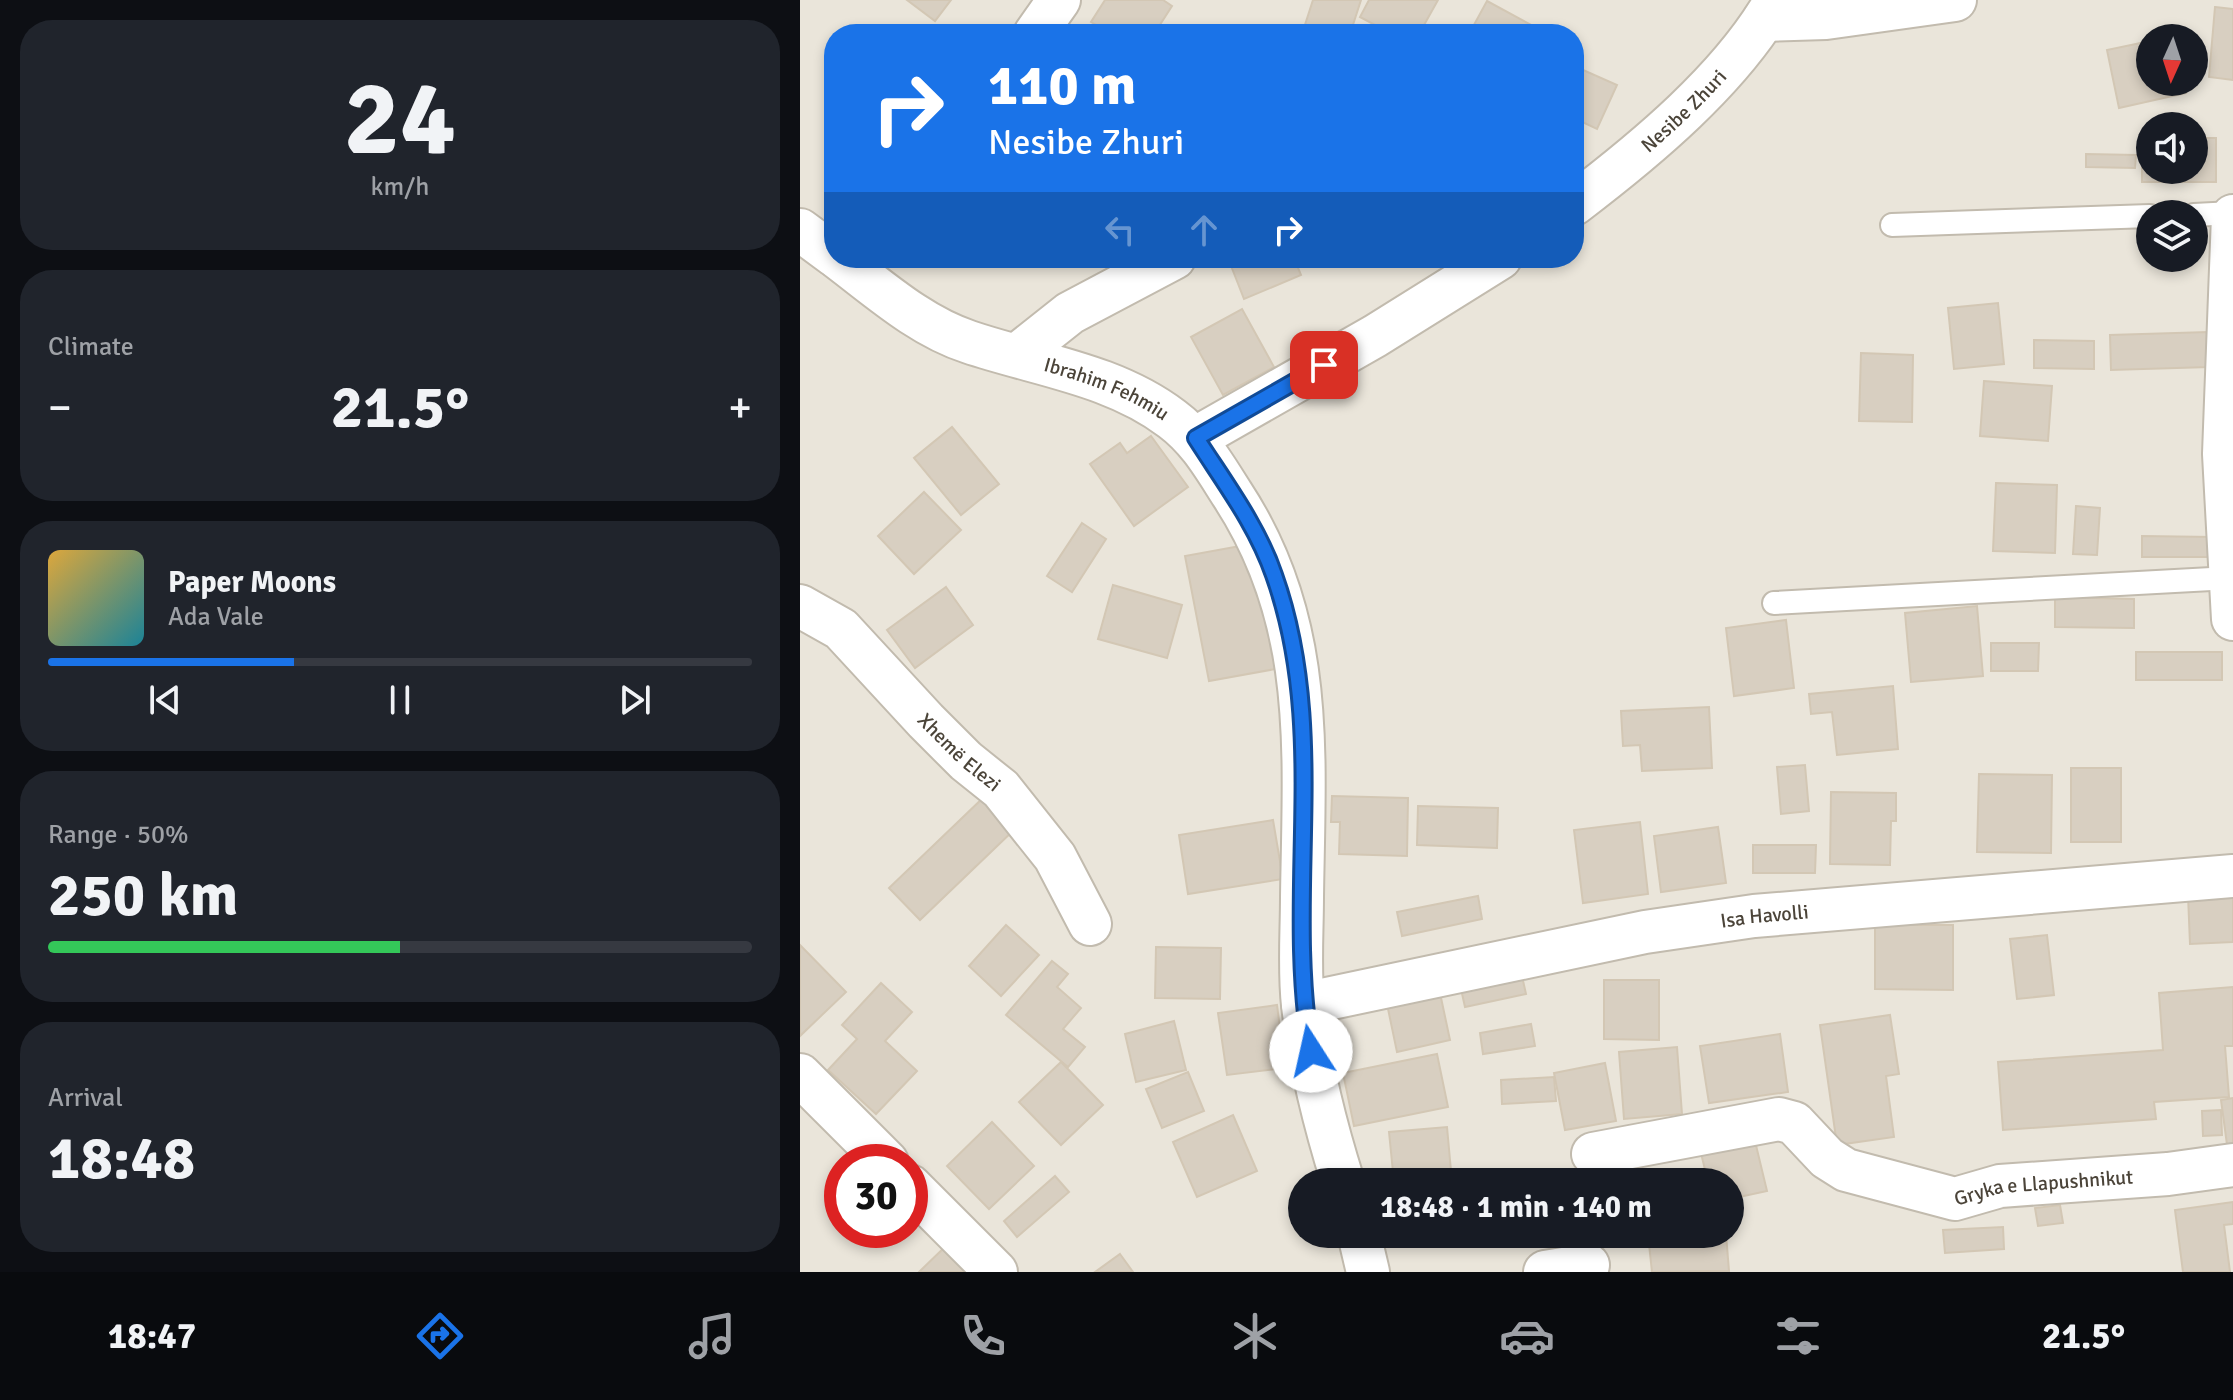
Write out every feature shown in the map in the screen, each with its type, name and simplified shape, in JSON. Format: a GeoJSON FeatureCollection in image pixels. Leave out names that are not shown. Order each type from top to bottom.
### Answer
{"type":"FeatureCollection","features":[{"type":"Feature","properties":{"kind":"street"},"geometry":{"type":"LineString","coordinates":[[1042,24],[1059,0]]}},
{"type":"Feature","properties":{"kind":"street"},"geometry":{"type":"LineString","coordinates":[[1770,10],[1841,16],[1955,0]]}},
{"type":"Feature","properties":{"kind":"street","name":"Nesibe Zhuri"},"geometry":{"type":"LineString","coordinates":[[1584,196],[1668,126],[1722,71],[1770,10]]}},
{"type":"Feature","properties":{"kind":"street"},"geometry":{"type":"LineString","coordinates":[[2233,214],[2224,454],[2233,619]]}},
{"type":"Feature","properties":{"kind":"street","name":"Ibrahim Fehmiu"},"geometry":{"type":"LineString","coordinates":[[800,230],[824,248]]}},
{"type":"Feature","properties":{"kind":"street","name":"Ibrahim Fehmiu"},"geometry":{"type":"LineString","coordinates":[[851,268],[919,318],[967,342],[1120,389],[1169,417],[1196,438],[1246,515],[1273,571],[1290,624],[1302,693],[1306,771],[1303,1004],[1315,1074],[1339,1168]]}},
{"type":"Feature","properties":{"kind":"street"},"geometry":{"type":"LineString","coordinates":[[1017,355],[1070,313],[1155,268]]}},
{"type":"Feature","properties":{"kind":"street"},"geometry":{"type":"LineString","coordinates":[[1196,438],[1375,336],[1484,268]]}},
{"type":"Feature","properties":{"kind":"street","name":"Xhemë Elezi"},"geometry":{"type":"LineString","coordinates":[[800,606],[841,629],[926,721],[1001,789],[1055,857],[1090,924]]}},
{"type":"Feature","properties":{"kind":"street","name":"Isa Havolli"},"geometry":{"type":"LineString","coordinates":[[1303,1004],[1645,932],[1754,916],[2233,876]]}},
{"type":"Feature","properties":{"kind":"street"},"geometry":{"type":"LineString","coordinates":[[800,1075],[869,1144]]}},
{"type":"Feature","properties":{"kind":"street","name":"Gryka e Llapushnikut"},"geometry":{"type":"LineString","coordinates":[[1593,1154],[1779,1119],[1794,1123],[1827,1158],[1846,1170],[1955,1199],[2000,1186],[2168,1174],[2233,1165]]}},
{"type":"Feature","properties":{"kind":"street"},"geometry":{"type":"LineString","coordinates":[[928,1204],[996,1272]]}},
{"type":"Feature","properties":{"kind":"street"},"geometry":{"type":"LineString","coordinates":[[1362,1248],[1368,1272]]}},
{"type":"Feature","properties":{"kind":"street"},"geometry":{"type":"LineString","coordinates":[[1545,1272],[1588,1265]]}},
{"type":"Feature","properties":{"kind":"lane"},"geometry":{"type":"LineString","coordinates":[[2208,215],[2233,214]]}},
{"type":"Feature","properties":{"kind":"lane"},"geometry":{"type":"LineString","coordinates":[[1892,225],[2136,216]]}},
{"type":"Feature","properties":{"kind":"lane"},"geometry":{"type":"LineString","coordinates":[[1774,603],[2230,578]]}},
{"type":"Feature","properties":{"kind":"shaded area"},"geometry":{"type":"Polygon","coordinates":[[[800,0],[2233,0],[2233,1272],[800,1272],[800,0]]]}},
{"type":"Feature","properties":{"kind":"building"},"geometry":{"type":"Polygon","coordinates":[[[907,0],[951,0],[935,21],[907,0]]]}},
{"type":"Feature","properties":{"kind":"building"},"geometry":{"type":"Polygon","coordinates":[[[1105,0],[1163,0],[1172,6],[1160,24],[1091,22],[1105,0]]]}},
{"type":"Feature","properties":{"kind":"building"},"geometry":{"type":"Polygon","coordinates":[[[1313,0],[1361,0],[1353,24],[1305,24],[1313,0]]]}},
{"type":"Feature","properties":{"kind":"building"},"geometry":{"type":"Polygon","coordinates":[[[1369,0],[1438,0],[1425,24],[1373,24],[1360,17],[1369,0]]]}},
{"type":"Feature","properties":{"kind":"building"},"geometry":{"type":"Polygon","coordinates":[[[1487,1],[1530,24],[1474,24],[1487,1]]]}},
{"type":"Feature","properties":{"kind":"building"},"geometry":{"type":"Polygon","coordinates":[[[2215,7],[2233,9],[2233,80],[2209,77],[2215,7]]]}},
{"type":"Feature","properties":{"kind":"building"},"geometry":{"type":"Polygon","coordinates":[[[2136,44],[2136,96],[2173,96],[2119,108],[2107,50],[2136,44]]]}},
{"type":"Feature","properties":{"kind":"building"},"geometry":{"type":"Polygon","coordinates":[[[1584,70],[1617,85],[1597,129],[1584,123],[1584,70]]]}},
{"type":"Feature","properties":{"kind":"building"},"geometry":{"type":"Polygon","coordinates":[[[2208,138],[2216,138],[2216,182],[2208,182],[2208,138]]]}},
{"type":"Feature","properties":{"kind":"building"},"geometry":{"type":"Polygon","coordinates":[[[2086,154],[2136,155],[2135,168],[2086,167],[2086,154]]]}},
{"type":"Feature","properties":{"kind":"building"},"geometry":{"type":"Polygon","coordinates":[[[1232,268],[1298,268],[1301,275],[1244,299],[1232,268]]]}},
{"type":"Feature","properties":{"kind":"building"},"geometry":{"type":"Polygon","coordinates":[[[1998,303],[2004,364],[1954,369],[1948,308],[1998,303]]]}},
{"type":"Feature","properties":{"kind":"building"},"geometry":{"type":"Polygon","coordinates":[[[1242,309],[1274,367],[1223,395],[1191,337],[1242,309]]]}},
{"type":"Feature","properties":{"kind":"building"},"geometry":{"type":"Polygon","coordinates":[[[2208,332],[2209,367],[2111,370],[2110,335],[2208,332]]]}},
{"type":"Feature","properties":{"kind":"building"},"geometry":{"type":"Polygon","coordinates":[[[2034,340],[2094,341],[2094,369],[2034,368],[2034,340]]]}},
{"type":"Feature","properties":{"kind":"building"},"geometry":{"type":"Polygon","coordinates":[[[1861,353],[1913,355],[1912,422],[1859,421],[1861,353]]]}},
{"type":"Feature","properties":{"kind":"building"},"geometry":{"type":"Polygon","coordinates":[[[1984,381],[2052,386],[2048,441],[1980,436],[1984,381]]]}},
{"type":"Feature","properties":{"kind":"building"},"geometry":{"type":"Polygon","coordinates":[[[952,427],[999,484],[961,515],[914,458],[952,427]]]}},
{"type":"Feature","properties":{"kind":"building"},"geometry":{"type":"Polygon","coordinates":[[[1151,436],[1188,487],[1134,526],[1090,464],[1120,443],[1127,453],[1151,436]]]}},
{"type":"Feature","properties":{"kind":"building"},"geometry":{"type":"Polygon","coordinates":[[[1996,483],[2057,485],[2055,553],[1993,551],[1996,483]]]}},
{"type":"Feature","properties":{"kind":"building"},"geometry":{"type":"Polygon","coordinates":[[[924,492],[961,530],[914,574],[878,536],[924,492]]]}},
{"type":"Feature","properties":{"kind":"building"},"geometry":{"type":"Polygon","coordinates":[[[2076,506],[2100,508],[2097,555],[2073,554],[2076,506]]]}},
{"type":"Feature","properties":{"kind":"building"},"geometry":{"type":"Polygon","coordinates":[[[1082,523],[1106,539],[1072,592],[1047,576],[1082,523]]]}},
{"type":"Feature","properties":{"kind":"building"},"geometry":{"type":"Polygon","coordinates":[[[2142,536],[2213,537],[2213,557],[2142,557],[2142,536]]]}},
{"type":"Feature","properties":{"kind":"building"},"geometry":{"type":"Polygon","coordinates":[[[1257,543],[1281,668],[1209,681],[1185,556],[1257,543]]]}},
{"type":"Feature","properties":{"kind":"building"},"geometry":{"type":"Polygon","coordinates":[[[1113,585],[1182,605],[1167,658],[1098,639],[1113,585]]]}},
{"type":"Feature","properties":{"kind":"building"},"geometry":{"type":"Polygon","coordinates":[[[946,587],[973,625],[915,668],[887,630],[946,587]]]}},
{"type":"Feature","properties":{"kind":"building"},"geometry":{"type":"Polygon","coordinates":[[[2055,597],[2134,599],[2134,628],[2055,627],[2055,597]]]}},
{"type":"Feature","properties":{"kind":"building"},"geometry":{"type":"Polygon","coordinates":[[[1977,606],[1983,676],[1911,682],[1905,613],[1977,606]]]}},
{"type":"Feature","properties":{"kind":"building"},"geometry":{"type":"Polygon","coordinates":[[[1786,620],[1794,688],[1734,696],[1726,628],[1786,620]]]}},
{"type":"Feature","properties":{"kind":"building"},"geometry":{"type":"Polygon","coordinates":[[[1991,643],[2039,643],[2038,671],[1991,671],[1991,643]]]}},
{"type":"Feature","properties":{"kind":"building"},"geometry":{"type":"Polygon","coordinates":[[[2136,652],[2222,652],[2222,680],[2136,680],[2136,652]]]}},
{"type":"Feature","properties":{"kind":"building"},"geometry":{"type":"Polygon","coordinates":[[[1893,686],[1898,749],[1837,755],[1832,712],[1811,714],[1809,694],[1893,686]]]}},
{"type":"Feature","properties":{"kind":"building"},"geometry":{"type":"Polygon","coordinates":[[[1709,707],[1712,768],[1642,771],[1640,745],[1623,746],[1621,711],[1709,707]]]}},
{"type":"Feature","properties":{"kind":"building"},"geometry":{"type":"Polygon","coordinates":[[[1805,765],[1809,811],[1781,814],[1777,767],[1805,765]]]}},
{"type":"Feature","properties":{"kind":"building"},"geometry":{"type":"Polygon","coordinates":[[[2071,768],[2121,768],[2121,842],[2071,842],[2071,768]]]}},
{"type":"Feature","properties":{"kind":"building"},"geometry":{"type":"Polygon","coordinates":[[[1979,774],[2052,775],[2051,853],[1977,852],[1979,774]]]}},
{"type":"Feature","properties":{"kind":"building"},"geometry":{"type":"Polygon","coordinates":[[[1831,792],[1896,793],[1896,821],[1891,821],[1890,865],[1830,864],[1831,792]]]}},
{"type":"Feature","properties":{"kind":"building"},"geometry":{"type":"Polygon","coordinates":[[[985,796],[1016,828],[920,920],[889,888],[985,796]]]}},
{"type":"Feature","properties":{"kind":"building"},"geometry":{"type":"Polygon","coordinates":[[[1332,796],[1408,798],[1407,856],[1339,854],[1340,822],[1331,822],[1332,796]]]}},
{"type":"Feature","properties":{"kind":"building"},"geometry":{"type":"Polygon","coordinates":[[[1418,806],[1498,808],[1497,848],[1417,845],[1418,806]]]}},
{"type":"Feature","properties":{"kind":"building"},"geometry":{"type":"Polygon","coordinates":[[[1273,820],[1283,879],[1188,894],[1179,835],[1273,820]]]}},
{"type":"Feature","properties":{"kind":"building"},"geometry":{"type":"Polygon","coordinates":[[[1640,822],[1648,894],[1583,903],[1574,830],[1640,822]]]}},
{"type":"Feature","properties":{"kind":"building"},"geometry":{"type":"Polygon","coordinates":[[[1718,827],[1726,883],[1661,892],[1654,836],[1718,827]]]}},
{"type":"Feature","properties":{"kind":"building"},"geometry":{"type":"Polygon","coordinates":[[[1753,845],[1816,845],[1815,873],[1753,873],[1753,845]]]}},
{"type":"Feature","properties":{"kind":"building"},"geometry":{"type":"Polygon","coordinates":[[[2233,894],[2233,942],[2190,944],[2188,895],[2233,894]]]}},
{"type":"Feature","properties":{"kind":"building"},"geometry":{"type":"Polygon","coordinates":[[[1478,896],[1482,919],[1402,936],[1397,912],[1478,896]]]}},
{"type":"Feature","properties":{"kind":"building"},"geometry":{"type":"Polygon","coordinates":[[[1006,925],[1039,955],[1001,996],[969,966],[1006,925]]]}},
{"type":"Feature","properties":{"kind":"building"},"geometry":{"type":"Polygon","coordinates":[[[1875,925],[1953,925],[1953,990],[1875,989],[1875,925]]]}},
{"type":"Feature","properties":{"kind":"building"},"geometry":{"type":"Polygon","coordinates":[[[2047,935],[2054,995],[2017,999],[2010,939],[2047,935]]]}},
{"type":"Feature","properties":{"kind":"building"},"geometry":{"type":"Polygon","coordinates":[[[800,945],[846,992],[800,1036],[800,945]]]}},
{"type":"Feature","properties":{"kind":"building"},"geometry":{"type":"Polygon","coordinates":[[[1156,947],[1221,948],[1220,999],[1155,998],[1156,947]]]}},
{"type":"Feature","properties":{"kind":"building"},"geometry":{"type":"Polygon","coordinates":[[[1052,961],[1068,974],[1057,987],[1081,1008],[1063,1029],[1085,1047],[1068,1067],[1006,1015],[1052,961]]]}},
{"type":"Feature","properties":{"kind":"building"},"geometry":{"type":"Polygon","coordinates":[[[1520,967],[1526,994],[1465,1007],[1459,980],[1520,967]]]}},
{"type":"Feature","properties":{"kind":"building"},"geometry":{"type":"Polygon","coordinates":[[[1604,980],[1659,980],[1659,1040],[1604,1039],[1604,980]]]}},
{"type":"Feature","properties":{"kind":"building"},"geometry":{"type":"Polygon","coordinates":[[[881,983],[912,1012],[885,1041],[917,1071],[876,1114],[828,1070],[857,1039],[842,1025],[881,983]]]}},
{"type":"Feature","properties":{"kind":"building"},"geometry":{"type":"Polygon","coordinates":[[[2233,987],[2233,1046],[2225,1046],[2229,1097],[2154,1102],[2156,1119],[2003,1130],[1998,1062],[2163,1050],[2159,993],[2233,987]]]}},
{"type":"Feature","properties":{"kind":"building"},"geometry":{"type":"Polygon","coordinates":[[[1440,993],[1450,1040],[1397,1052],[1387,1004],[1440,993]]]}},
{"type":"Feature","properties":{"kind":"building"},"geometry":{"type":"Polygon","coordinates":[[[1277,1005],[1285,1068],[1227,1075],[1218,1013],[1277,1005]]]}},
{"type":"Feature","properties":{"kind":"building"},"geometry":{"type":"Polygon","coordinates":[[[1890,1015],[1899,1074],[1886,1076],[1894,1137],[1837,1145],[1820,1025],[1890,1015]]]}},
{"type":"Feature","properties":{"kind":"building"},"geometry":{"type":"Polygon","coordinates":[[[1174,1021],[1186,1070],[1136,1082],[1125,1034],[1174,1021]]]}},
{"type":"Feature","properties":{"kind":"building"},"geometry":{"type":"Polygon","coordinates":[[[1531,1024],[1535,1046],[1483,1054],[1480,1033],[1531,1024]]]}},
{"type":"Feature","properties":{"kind":"building"},"geometry":{"type":"Polygon","coordinates":[[[1780,1034],[1788,1092],[1709,1103],[1700,1046],[1780,1034]]]}},
{"type":"Feature","properties":{"kind":"building"},"geometry":{"type":"Polygon","coordinates":[[[1677,1047],[1682,1114],[1624,1119],[1619,1052],[1677,1047]]]}},
{"type":"Feature","properties":{"kind":"building"},"geometry":{"type":"Polygon","coordinates":[[[1437,1054],[1448,1107],[1354,1126],[1343,1073],[1437,1054]]]}},
{"type":"Feature","properties":{"kind":"building"},"geometry":{"type":"Polygon","coordinates":[[[1061,1062],[1103,1105],[1061,1145],[1019,1102],[1061,1062]]]}},
{"type":"Feature","properties":{"kind":"building"},"geometry":{"type":"Polygon","coordinates":[[[1605,1063],[1616,1121],[1565,1130],[1554,1073],[1605,1063]]]}},
{"type":"Feature","properties":{"kind":"building"},"geometry":{"type":"Polygon","coordinates":[[[1188,1072],[1204,1111],[1162,1128],[1146,1089],[1188,1072]]]}},
{"type":"Feature","properties":{"kind":"building"},"geometry":{"type":"Polygon","coordinates":[[[1554,1077],[1556,1101],[1502,1104],[1501,1080],[1554,1077]]]}},
{"type":"Feature","properties":{"kind":"building"},"geometry":{"type":"Polygon","coordinates":[[[2233,1098],[2233,1151],[2228,1152],[2221,1100],[2233,1098]]]}},
{"type":"Feature","properties":{"kind":"building"},"geometry":{"type":"Polygon","coordinates":[[[2221,1110],[2222,1135],[2203,1136],[2202,1111],[2221,1110]]]}},
{"type":"Feature","properties":{"kind":"building"},"geometry":{"type":"Polygon","coordinates":[[[1233,1115],[1257,1171],[1197,1197],[1173,1142],[1233,1115]]]}},
{"type":"Feature","properties":{"kind":"building"},"geometry":{"type":"Polygon","coordinates":[[[992,1122],[1034,1166],[989,1209],[947,1166],[992,1122]]]}},
{"type":"Feature","properties":{"kind":"building"},"geometry":{"type":"Polygon","coordinates":[[[1447,1127],[1451,1168],[1393,1168],[1389,1132],[1447,1127]]]}},
{"type":"Feature","properties":{"kind":"building"},"geometry":{"type":"Polygon","coordinates":[[[1754,1137],[1767,1191],[1744,1196],[1744,1168],[1705,1168],[1700,1149],[1754,1137]]]}},
{"type":"Feature","properties":{"kind":"building"},"geometry":{"type":"Polygon","coordinates":[[[1055,1176],[1069,1192],[1017,1237],[1004,1221],[1055,1176]]]}},
{"type":"Feature","properties":{"kind":"building"},"geometry":{"type":"Polygon","coordinates":[[[2233,1202],[2233,1224],[2224,1225],[2230,1272],[2183,1272],[2175,1210],[2233,1202]]]}},
{"type":"Feature","properties":{"kind":"building"},"geometry":{"type":"Polygon","coordinates":[[[2060,1205],[2063,1223],[2038,1226],[2035,1208],[2060,1205]]]}},
{"type":"Feature","properties":{"kind":"building"},"geometry":{"type":"Polygon","coordinates":[[[2003,1227],[2004,1249],[1945,1253],[1943,1230],[2003,1227]]]}},
{"type":"Feature","properties":{"kind":"building"},"geometry":{"type":"Polygon","coordinates":[[[949,1243],[977,1272],[919,1272],[949,1243]]]}},
{"type":"Feature","properties":{"kind":"building"},"geometry":{"type":"Polygon","coordinates":[[[1649,1248],[1727,1248],[1729,1271],[1652,1272],[1649,1248]]]}},
{"type":"Feature","properties":{"kind":"building"},"geometry":{"type":"Polygon","coordinates":[[[1120,1254],[1133,1272],[1095,1272],[1120,1254]]]}},
{"type":"Feature","properties":{"kind":"route"},"geometry":{"type":"LineString","coordinates":[[1311,1051],[1303,1004],[1301,954],[1306,771],[1302,693],[1290,624],[1273,571],[1246,515],[1196,438],[1324,365]]}}]}
